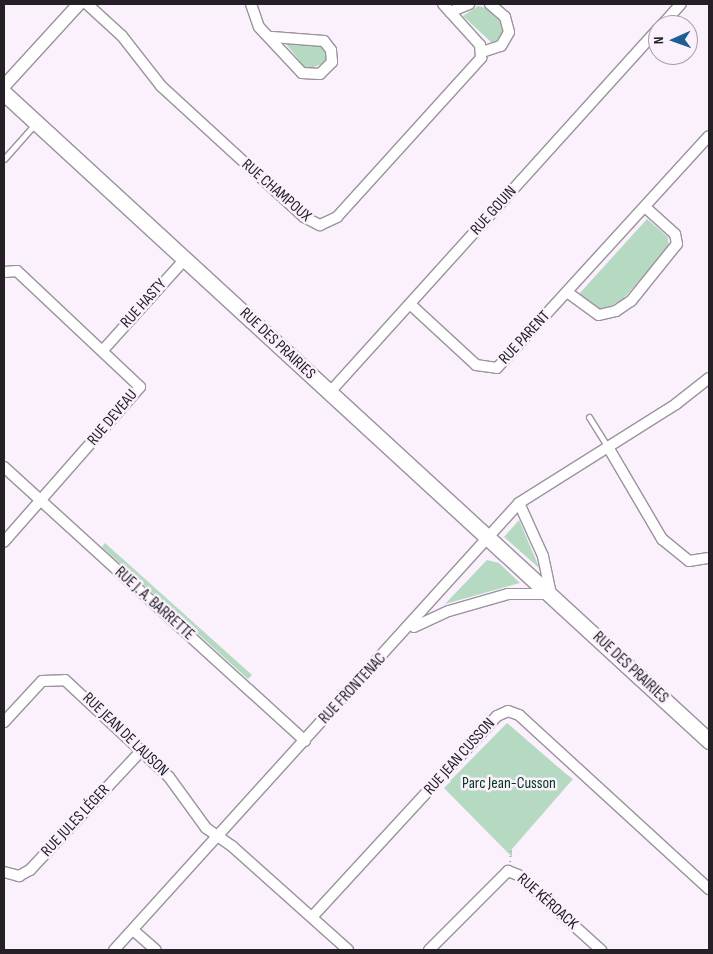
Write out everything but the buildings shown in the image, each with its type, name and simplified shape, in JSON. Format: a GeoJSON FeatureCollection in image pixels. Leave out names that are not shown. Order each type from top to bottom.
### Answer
{"type":"FeatureCollection","features":[{"type":"Feature","properties":{"kind":"main road","name":"RUE DES PRAIRIES"},"geometry":{"type":"LineString","coordinates":[[4,93],[489,539],[707,734]]}},
{"type":"Feature","properties":{"kind":"street"},"geometry":{"type":"LineString","coordinates":[[4,86],[79,4]]}},
{"type":"Feature","properties":{"kind":"street","name":"RUE CHAMPOUX"},"geometry":{"type":"LineString","coordinates":[[87,4],[122,36],[161,86],[317,225],[337,218],[474,66],[482,52]]}},
{"type":"Feature","properties":{"kind":"street"},"geometry":{"type":"LineString","coordinates":[[251,4],[256,21],[302,73],[320,74],[332,62],[331,50],[324,41],[272,37]]}},
{"type":"Feature","properties":{"kind":"street"},"geometry":{"type":"LineString","coordinates":[[443,4],[482,52],[501,46],[509,32],[505,17],[490,4]]}},
{"type":"Feature","properties":{"kind":"street"},"geometry":{"type":"LineString","coordinates":[[450,12],[469,4]]}},
{"type":"Feature","properties":{"kind":"street"},"geometry":{"type":"LineString","coordinates":[[671,15],[681,4]]}},
{"type":"Feature","properties":{"kind":"street","name":"RUE GOUIN"},"geometry":{"type":"LineString","coordinates":[[330,392],[648,40]]}},
{"type":"Feature","properties":{"kind":"street","name":"RUE PARENT"},"geometry":{"type":"LineString","coordinates":[[410,304],[476,365],[494,369],[709,137]]}},
{"type":"Feature","properties":{"kind":"street"},"geometry":{"type":"LineString","coordinates":[[567,292],[599,315],[616,311],[631,301],[677,244],[674,234],[645,207]]}},
{"type":"Feature","properties":{"kind":"street","name":"RUE HASTY"},"geometry":{"type":"LineString","coordinates":[[104,349],[185,259]]}},
{"type":"Feature","properties":{"kind":"street","name":"RUE DEVEAU"},"geometry":{"type":"LineString","coordinates":[[4,272],[17,271],[138,381],[139,390],[4,542]]}},
{"type":"Feature","properties":{"kind":"street","name":"RUE FRONTENAC"},"geometry":{"type":"LineString","coordinates":[[114,950],[405,633],[489,539],[519,502],[608,447],[709,378]]}},
{"type":"Feature","properties":{"kind":"street"},"geometry":{"type":"LineString","coordinates":[[608,447],[662,538],[689,561],[709,558]]}},
{"type":"Feature","properties":{"kind":"street","name":"RUE J. A. BARRETTE"},"geometry":{"type":"LineString","coordinates":[[4,467],[305,741]]}},
{"type":"Feature","properties":{"kind":"street"},"geometry":{"type":"LineString","coordinates":[[405,633],[437,615],[508,594],[551,594],[543,556],[519,502]]}},
{"type":"Feature","properties":{"kind":"street","name":"RUE JEAN DE LAUSON"},"geometry":{"type":"LineString","coordinates":[[4,722],[42,681],[62,679],[142,750],[169,777],[196,818],[348,950]]}},
{"type":"Feature","properties":{"kind":"street","name":"RUE JEAN CUSSON"},"geometry":{"type":"LineString","coordinates":[[312,917],[497,716],[508,711],[519,715],[709,889]]}},
{"type":"Feature","properties":{"kind":"street","name":"RUE JULES LÉGER"},"geometry":{"type":"LineString","coordinates":[[4,872],[19,876],[30,870],[142,750]]}},
{"type":"Feature","properties":{"kind":"street","name":"RUE KÉROACK"},"geometry":{"type":"LineString","coordinates":[[429,950],[500,875],[510,871],[601,950]]}},
{"type":"Feature","properties":{"kind":"street"},"geometry":{"type":"LineString","coordinates":[[133,930],[156,950]]}},
{"type":"Feature","properties":{"kind":"lane"},"geometry":{"type":"LineString","coordinates":[[4,159],[36,123]]}},
{"type":"Feature","properties":{"kind":"lane"},"geometry":{"type":"LineString","coordinates":[[589,417],[608,447]]}},
{"type":"Feature","properties":{"kind":"path"},"geometry":{"type":"LineString","coordinates":[[510,871],[511,849]]}},
{"type":"Feature","properties":{"kind":"green space"},"geometry":{"type":"Polygon","coordinates":[[[478,6],[486,8],[502,23],[503,34],[493,44],[463,16],[478,6]]]}},
{"type":"Feature","properties":{"kind":"green space"},"geometry":{"type":"Polygon","coordinates":[[[286,44],[320,45],[326,50],[326,62],[307,70],[286,44]]]}},
{"type":"Feature","properties":{"kind":"green space"},"geometry":{"type":"Polygon","coordinates":[[[647,219],[668,237],[669,248],[622,300],[603,310],[592,306],[579,294],[647,219]]]}},
{"type":"Feature","properties":{"kind":"green space"},"geometry":{"type":"Polygon","coordinates":[[[519,520],[539,567],[539,568],[504,537],[519,520]]]}},
{"type":"Feature","properties":{"kind":"green space"},"geometry":{"type":"Polygon","coordinates":[[[105,543],[252,675],[248,679],[102,547],[105,543]]]}},
{"type":"Feature","properties":{"kind":"green space"},"geometry":{"type":"Polygon","coordinates":[[[487,560],[499,563],[520,583],[445,604],[487,560]]]}},
{"type":"Feature","properties":{"kind":"green space","name":"Parc Jean-Cusson"},"geometry":{"type":"Polygon","coordinates":[[[507,723],[573,779],[512,849],[512,857],[444,788],[451,781],[444,774],[451,780],[507,723]]]}}]}
